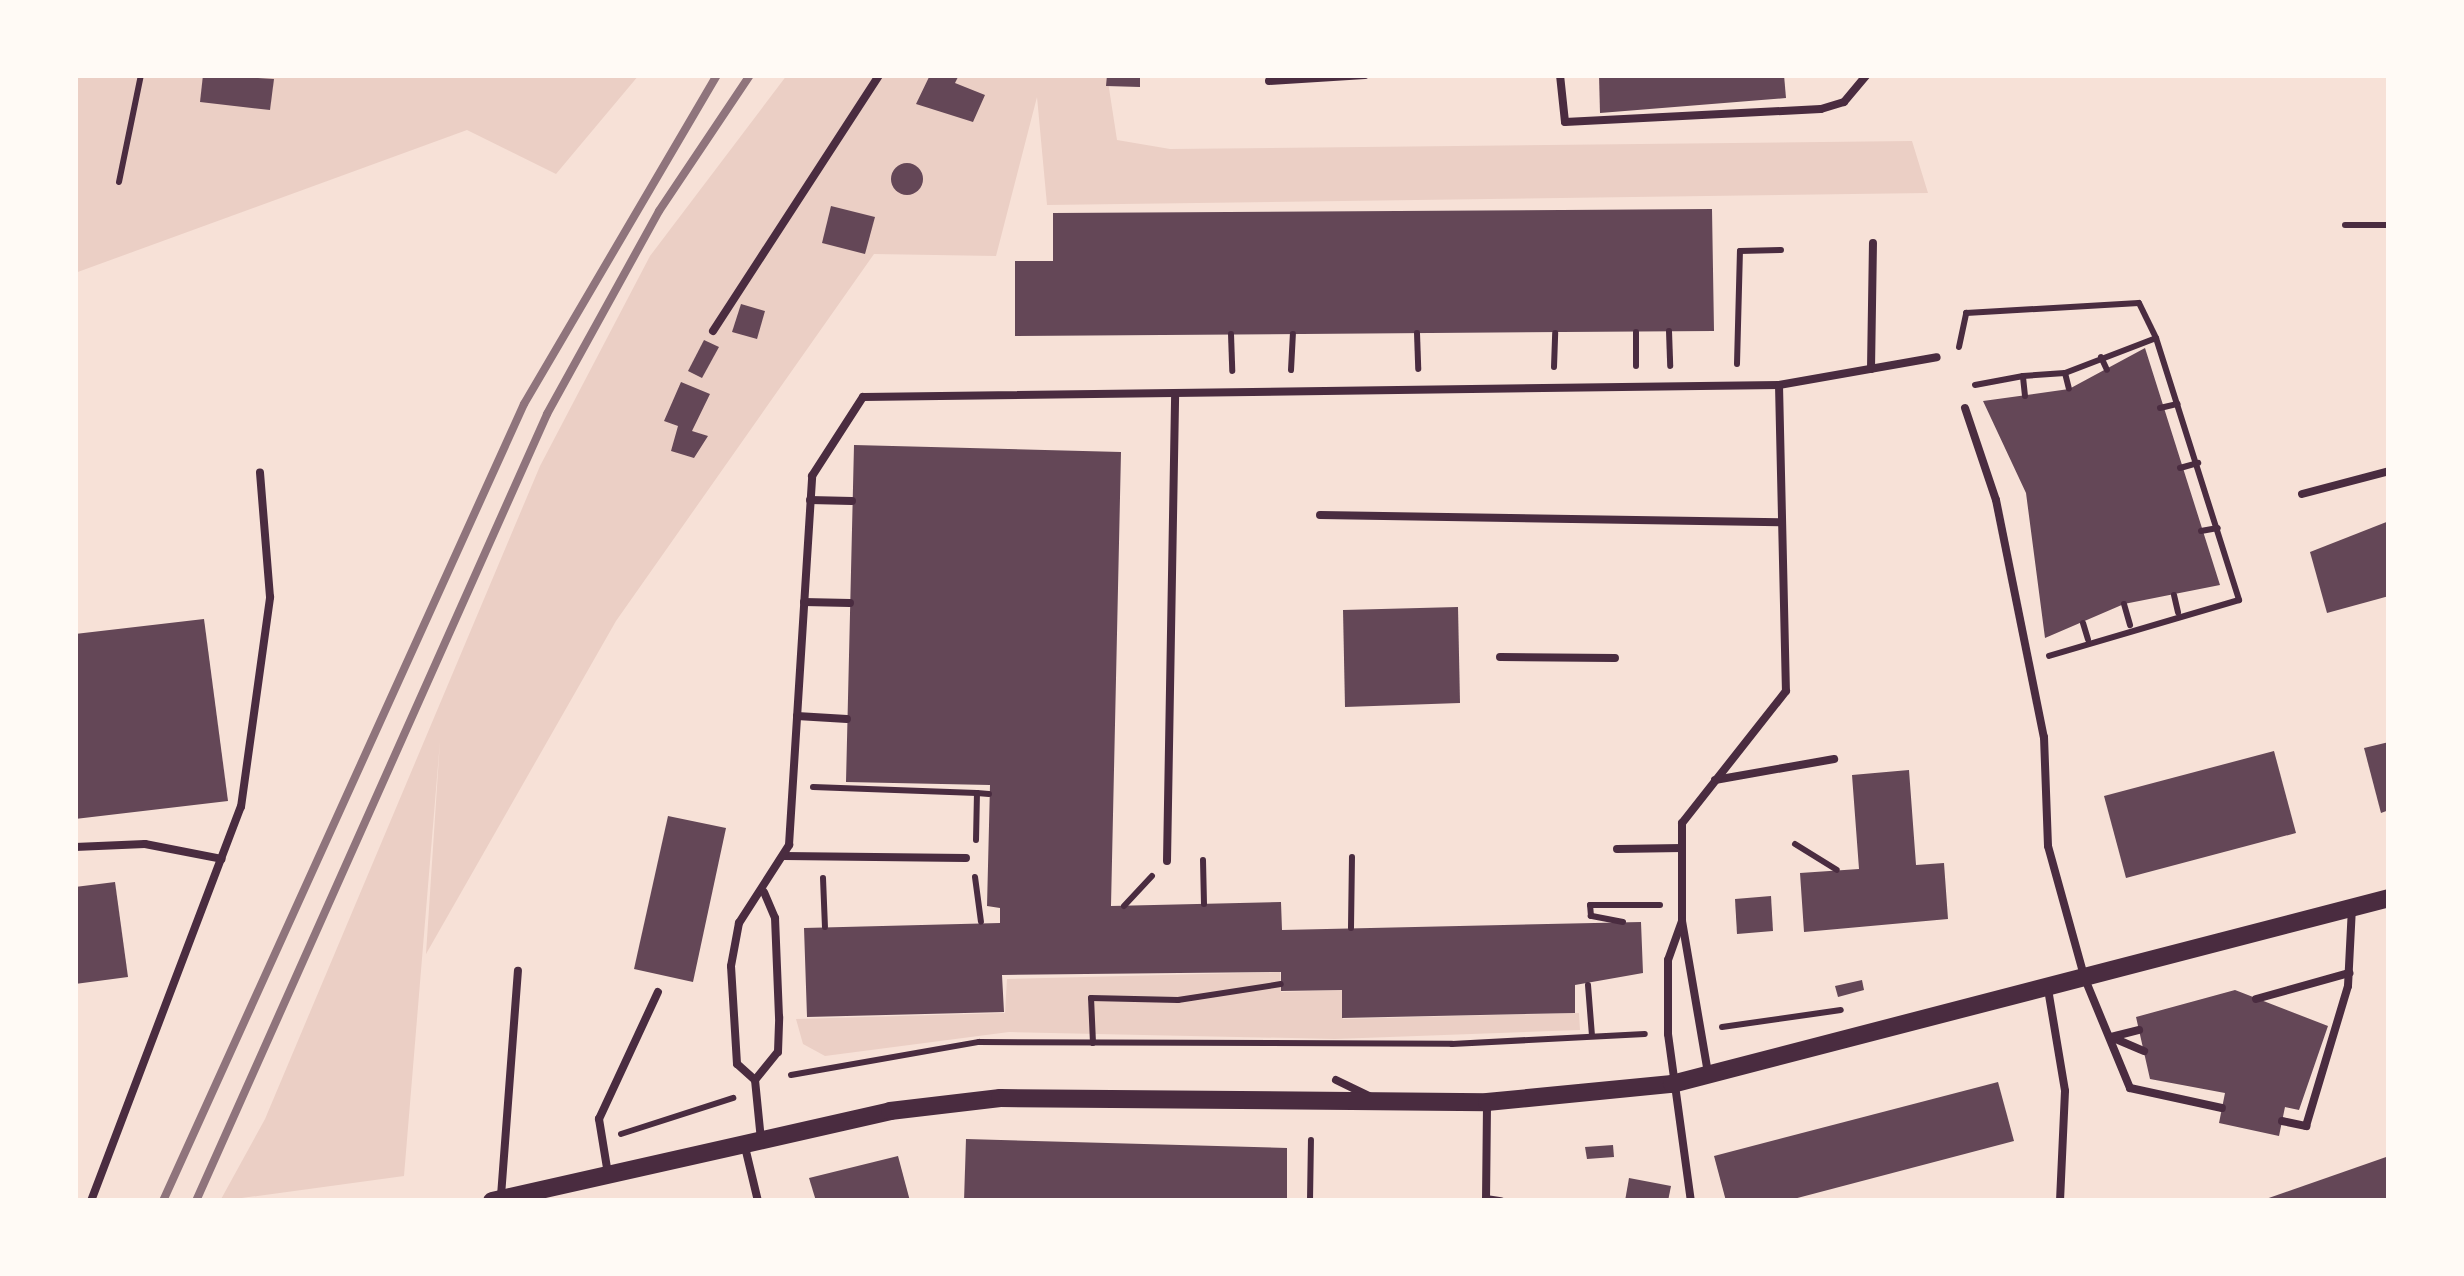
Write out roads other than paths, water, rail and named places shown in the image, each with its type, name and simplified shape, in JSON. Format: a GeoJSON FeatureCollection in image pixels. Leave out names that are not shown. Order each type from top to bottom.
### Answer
{"type":"FeatureCollection","features":[{"type":"Feature","properties":{"kind":"street"},"geometry":{"type":"LineString","coordinates":[[496,1200],[752,1142],[1000,1098],[1486,1102],[1672,1084],[1709,1078],[2389,898]]}},
{"type":"Feature","properties":{"kind":"lane"},"geometry":{"type":"LineString","coordinates":[[713,331],[879,75]]}},
{"type":"Feature","properties":{"kind":"lane"},"geometry":{"type":"LineString","coordinates":[[1269,81],[1365,75]]}},
{"type":"Feature","properties":{"kind":"lane"},"geometry":{"type":"LineString","coordinates":[[1560,75],[1565,122],[1821,109],[1844,102],[1868,75]]}},
{"type":"Feature","properties":{"kind":"lane"},"geometry":{"type":"LineString","coordinates":[[1871,369],[1874,243]]}},
{"type":"Feature","properties":{"kind":"lane"},"geometry":{"type":"LineString","coordinates":[[754,1080],[737,1064],[731,966],[739,923],[764,892],[784,856],[812,476],[863,397],[1778,386],[1937,357]]}},
{"type":"Feature","properties":{"kind":"lane"},"geometry":{"type":"LineString","coordinates":[[1709,1078],[1682,921],[1682,823],[1786,691],[1778,386]]}},
{"type":"Feature","properties":{"kind":"lane"},"geometry":{"type":"LineString","coordinates":[[1167,860],[1175,393]]}},
{"type":"Feature","properties":{"kind":"lane"},"geometry":{"type":"LineString","coordinates":[[1965,408],[1996,500],[2026,666],[2044,737],[2048,846],[2085,979],[2130,1088],[2222,1108]]}},
{"type":"Feature","properties":{"kind":"lane"},"geometry":{"type":"LineString","coordinates":[[2302,494],[2389,471]]}},
{"type":"Feature","properties":{"kind":"lane"},"geometry":{"type":"LineString","coordinates":[[92,1201],[241,807],[270,597],[260,472]]}},
{"type":"Feature","properties":{"kind":"lane"},"geometry":{"type":"LineString","coordinates":[[810,500],[852,502]]}},
{"type":"Feature","properties":{"kind":"lane"},"geometry":{"type":"LineString","coordinates":[[1320,515],[1782,522]]}},
{"type":"Feature","properties":{"kind":"lane"},"geometry":{"type":"LineString","coordinates":[[804,602],[850,603]]}},
{"type":"Feature","properties":{"kind":"lane"},"geometry":{"type":"LineString","coordinates":[[1500,658],[1616,658]]}},
{"type":"Feature","properties":{"kind":"lane"},"geometry":{"type":"LineString","coordinates":[[796,716],[847,718]]}},
{"type":"Feature","properties":{"kind":"lane"},"geometry":{"type":"LineString","coordinates":[[1716,780],[1834,759]]}},
{"type":"Feature","properties":{"kind":"lane"},"geometry":{"type":"LineString","coordinates":[[75,848],[144,844],[222,859]]}},
{"type":"Feature","properties":{"kind":"lane"},"geometry":{"type":"LineString","coordinates":[[1617,849],[1682,848]]}},
{"type":"Feature","properties":{"kind":"lane"},"geometry":{"type":"LineString","coordinates":[[784,856],[966,858]]}},
{"type":"Feature","properties":{"kind":"lane"},"geometry":{"type":"LineString","coordinates":[[758,1201],[752,1142],[754,1080],[778,1052],[775,918],[764,892]]}},
{"type":"Feature","properties":{"kind":"lane"},"geometry":{"type":"LineString","coordinates":[[2282,1121],[2306,1126],[2349,973],[2352,908]]}},
{"type":"Feature","properties":{"kind":"lane"},"geometry":{"type":"LineString","coordinates":[[1682,921],[1668,960],[1668,1034],[1672,1084],[1692,1201]]}},
{"type":"Feature","properties":{"kind":"lane"},"geometry":{"type":"LineString","coordinates":[[496,1200],[518,972]]}},
{"type":"Feature","properties":{"kind":"lane"},"geometry":{"type":"LineString","coordinates":[[2256,999],[2349,973]]}},
{"type":"Feature","properties":{"kind":"lane"},"geometry":{"type":"LineString","coordinates":[[2048,989],[2065,1091],[2060,1201]]}},
{"type":"Feature","properties":{"kind":"lane"},"geometry":{"type":"LineString","coordinates":[[608,1176],[599,1119],[658,992]]}},
{"type":"Feature","properties":{"kind":"lane"},"geometry":{"type":"LineString","coordinates":[[2111,1038],[2140,1030]]}},
{"type":"Feature","properties":{"kind":"lane"},"geometry":{"type":"LineString","coordinates":[[2111,1038],[2144,1051]]}},
{"type":"Feature","properties":{"kind":"lane"},"geometry":{"type":"LineString","coordinates":[[1336,1080],[1382,1102]]}},
{"type":"Feature","properties":{"kind":"lane"},"geometry":{"type":"LineString","coordinates":[[1486,1102],[1486,1200],[1501,1201]]}},
{"type":"Feature","properties":{"kind":"railway"},"geometry":{"type":"LineString","coordinates":[[163,1201],[524,404],[717,75]]}},
{"type":"Feature","properties":{"kind":"railway"},"geometry":{"type":"LineString","coordinates":[[196,1201],[547,414],[659,211],[750,75]]}}]}
